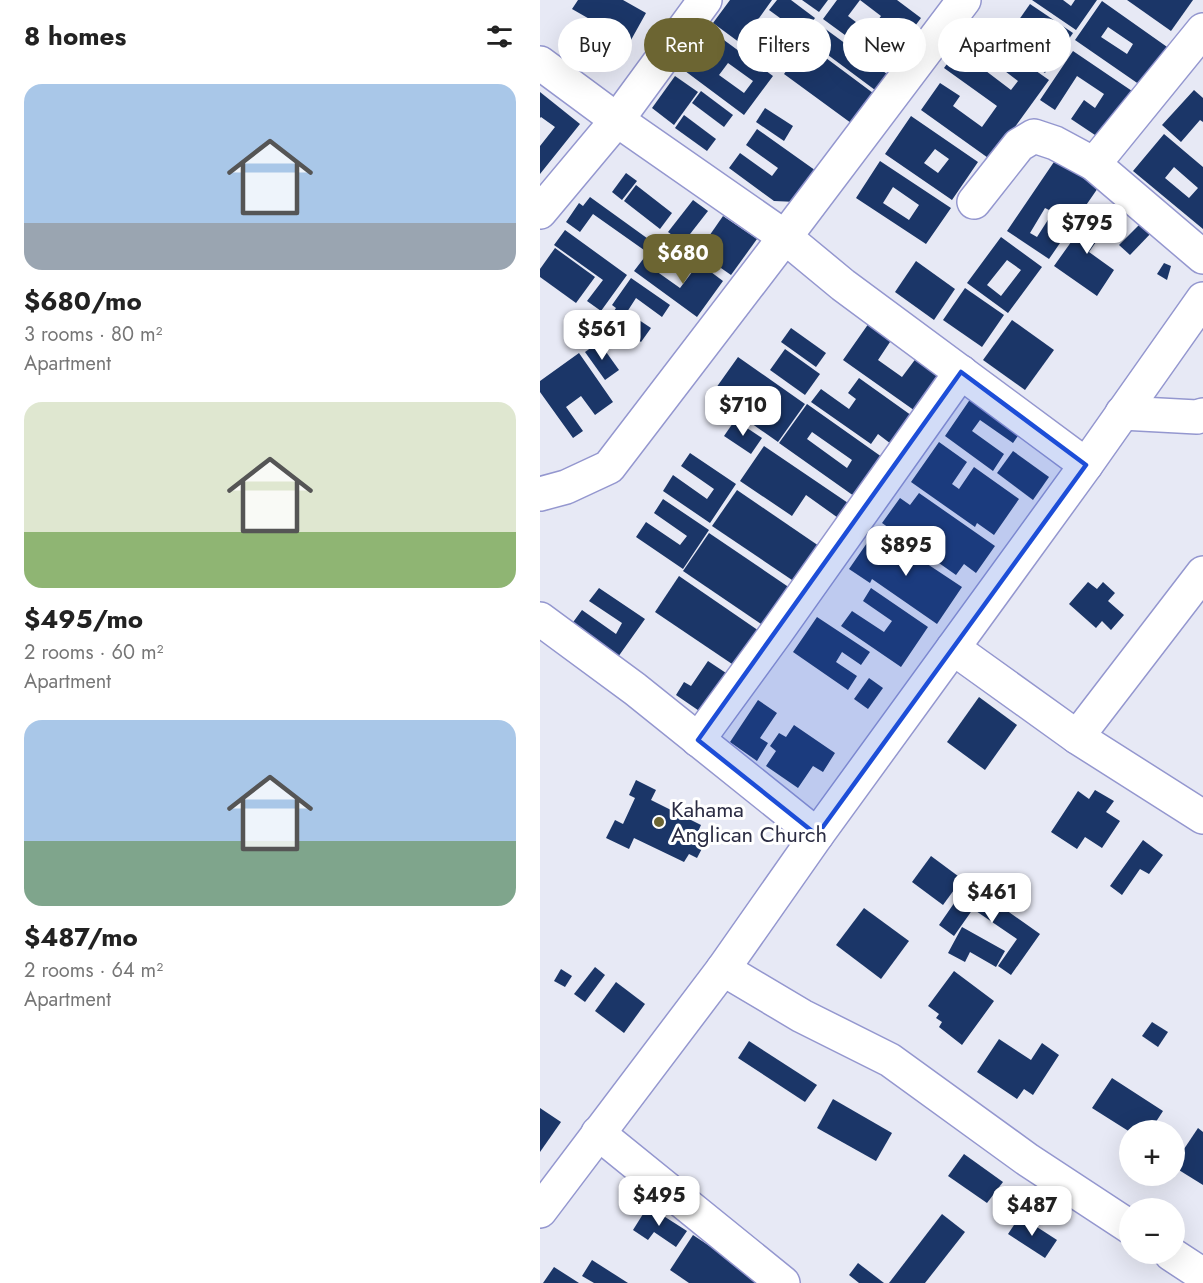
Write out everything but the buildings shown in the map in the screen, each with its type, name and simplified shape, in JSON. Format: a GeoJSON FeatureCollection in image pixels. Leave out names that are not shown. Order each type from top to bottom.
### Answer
{"type":"FeatureCollection","features":[{"type":"Feature","properties":{"kind":"street"},"geometry":{"type":"LineString","coordinates":[[540,212],[617,120],[705,0]]}},
{"type":"Feature","properties":{"kind":"street"},"geometry":{"type":"LineString","coordinates":[[540,494],[566,488],[609,467],[964,0]]}},
{"type":"Feature","properties":{"kind":"street"},"geometry":{"type":"LineString","coordinates":[[1094,164],[1203,30]]}},
{"type":"Feature","properties":{"kind":"street"},"geometry":{"type":"LineString","coordinates":[[540,63],[617,120],[785,237],[843,285],[1086,465]]}},
{"type":"Feature","properties":{"kind":"street"},"geometry":{"type":"LineString","coordinates":[[974,202],[1018,145],[1034,136],[1056,143],[1094,164],[1203,257]]}},
{"type":"Feature","properties":{"kind":"street"},"geometry":{"type":"LineString","coordinates":[[540,1211],[723,969],[1203,299]]}},
{"type":"Feature","properties":{"kind":"street"},"geometry":{"type":"LineString","coordinates":[[698,740],[961,372]]}},
{"type":"Feature","properties":{"kind":"street"},"geometry":{"type":"LineString","coordinates":[[1122,413],[1197,417],[1203,414]]}},
{"type":"Feature","properties":{"kind":"street"},"geometry":{"type":"LineString","coordinates":[[1077,736],[1203,573]]}},
{"type":"Feature","properties":{"kind":"street"},"geometry":{"type":"LineString","coordinates":[[540,619],[635,689],[818,835]]}},
{"type":"Feature","properties":{"kind":"street"},"geometry":{"type":"LineString","coordinates":[[953,648],[1077,736],[1203,817]]}},
{"type":"Feature","properties":{"kind":"street"},"geometry":{"type":"LineString","coordinates":[[723,969],[802,1016],[890,1060],[1028,1160],[1119,1220]]}},
{"type":"Feature","properties":{"kind":"street"},"geometry":{"type":"LineString","coordinates":[[598,1133],[783,1283]]}},
{"type":"Feature","properties":{"kind":"street"},"geometry":{"type":"LineString","coordinates":[[1185,1263],[1203,1275]]}},
{"type":"Feature","properties":{"kind":"highlighted area"},"geometry":{"type":"Polygon","coordinates":[[[961,372],[1086,465],[817,835],[698,740],[961,372]]]}},
{"type":"Feature","properties":{"kind":"place","name":"Kahama Anglican Church"},"geometry":{"type":"Point","coordinates":[659,822]}}]}
